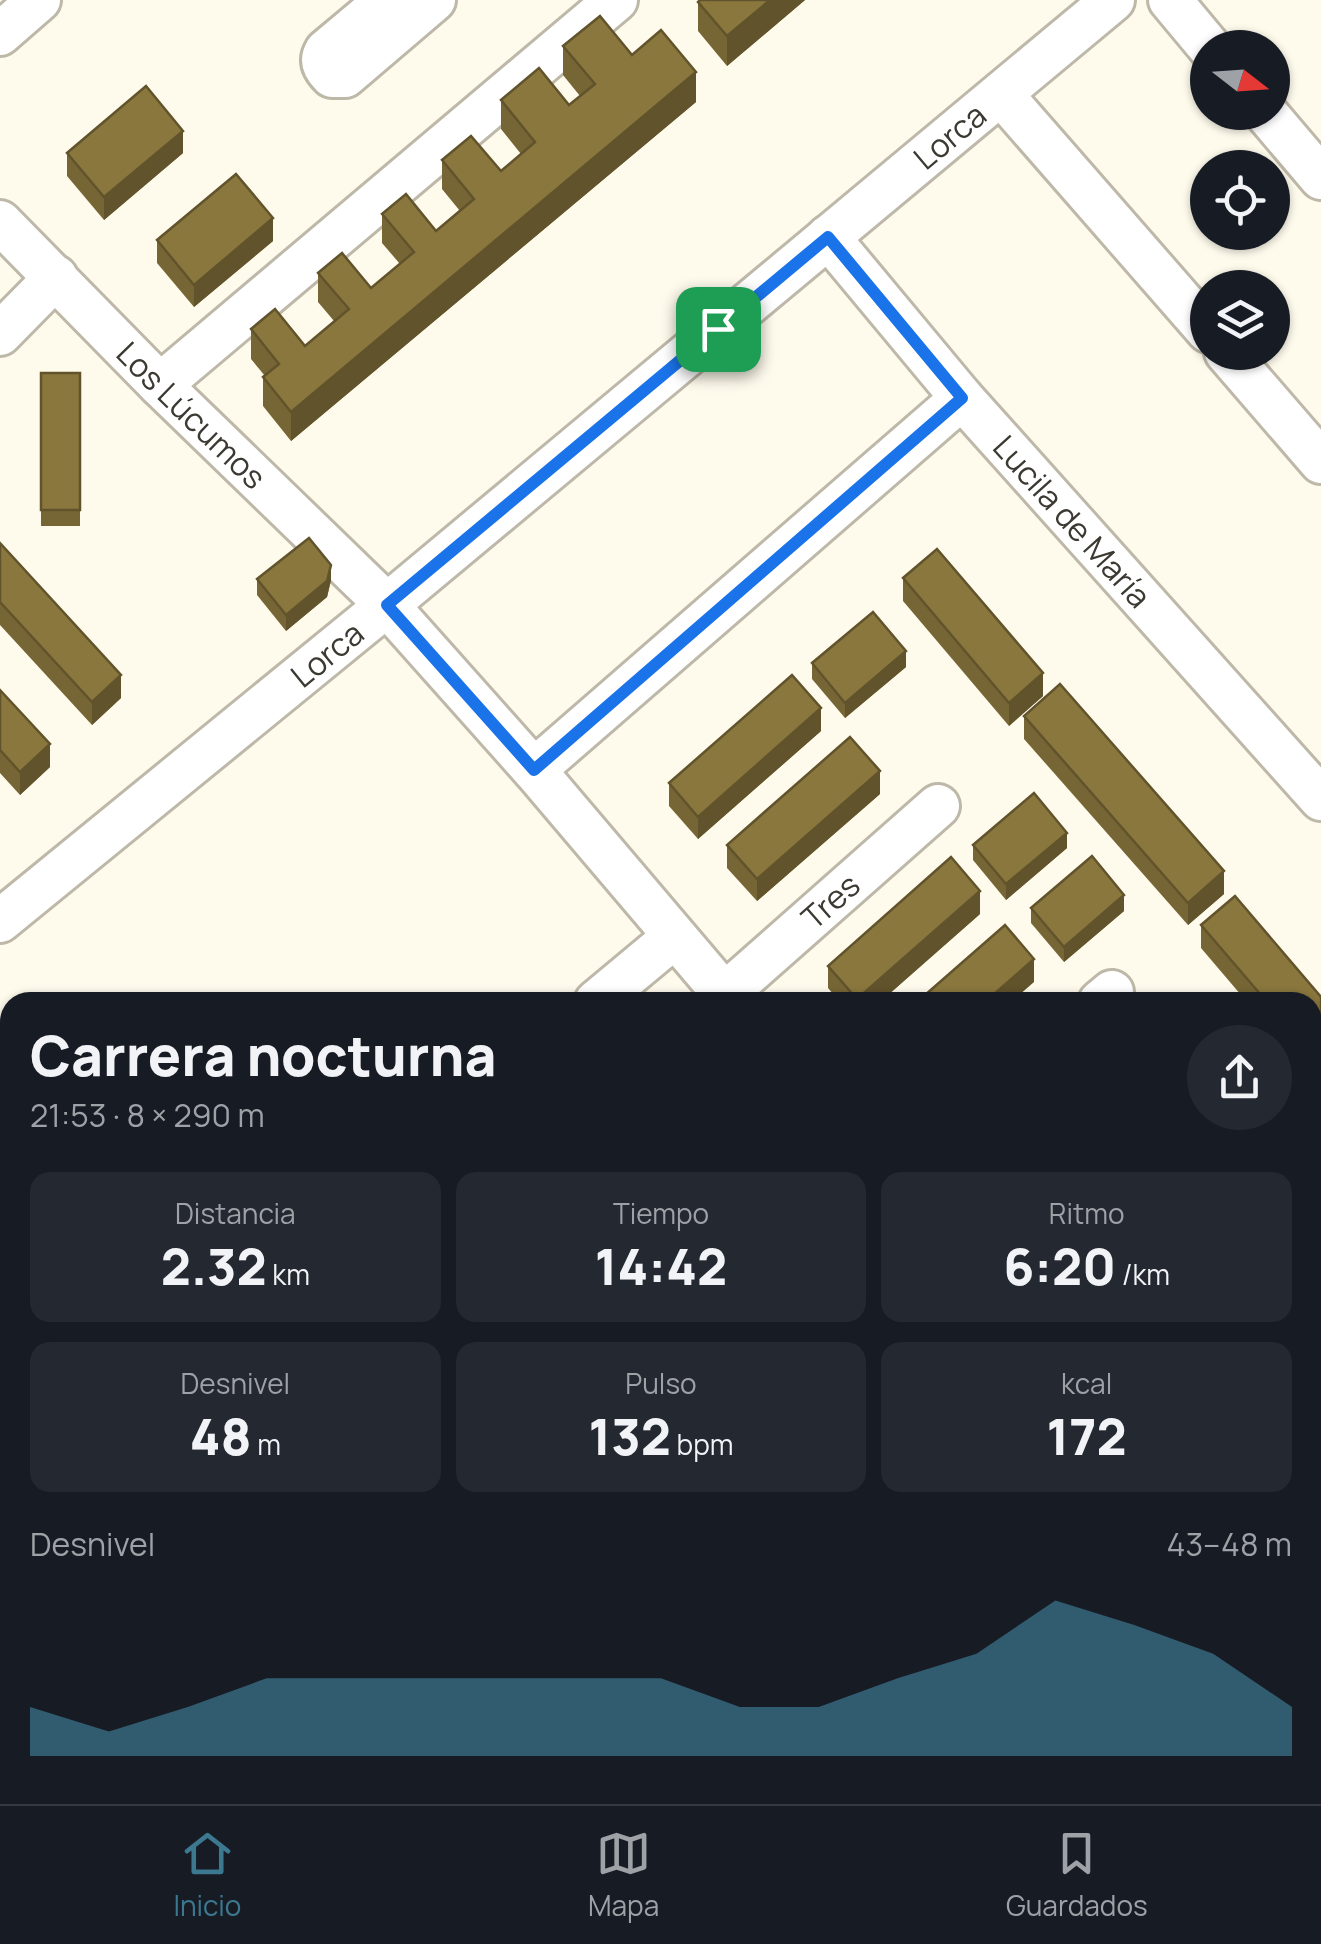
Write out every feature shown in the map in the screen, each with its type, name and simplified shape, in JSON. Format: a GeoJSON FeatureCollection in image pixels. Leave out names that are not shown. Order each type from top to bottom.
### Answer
{"type":"FeatureCollection","features":[{"type":"Feature","properties":{"kind":"street"},"geometry":{"type":"LineString","coordinates":[[0,34],[39,0]]}},
{"type":"Feature","properties":{"kind":"street"},"geometry":{"type":"LineString","coordinates":[[160,385],[616,0]]}},
{"type":"Feature","properties":{"kind":"street","name":"Lorca"},"geometry":{"type":"LineString","coordinates":[[0,921],[387,605],[1113,0]]}},
{"type":"Feature","properties":{"kind":"street"},"geometry":{"type":"LineString","coordinates":[[1170,0],[1195,30]]}},
{"type":"Feature","properties":{"kind":"street"},"geometry":{"type":"LineString","coordinates":[[1001,94],[1190,310]]}},
{"type":"Feature","properties":{"kind":"street"},"geometry":{"type":"LineString","coordinates":[[1281,130],[1321,178]]}},
{"type":"Feature","properties":{"kind":"street","name":"Los Lúcumos"},"geometry":{"type":"LineString","coordinates":[[0,222],[160,385],[387,605],[534,770],[721,992]]}},
{"type":"Feature","properties":{"kind":"street","name":"Lucila de María"},"geometry":{"type":"LineString","coordinates":[[828,237],[962,398],[1321,799]]}},
{"type":"Feature","properties":{"kind":"street"},"geometry":{"type":"LineString","coordinates":[[0,334],[56,277]]}},
{"type":"Feature","properties":{"kind":"street"},"geometry":{"type":"LineString","coordinates":[[1242,370],[1321,462]]}},
{"type":"Feature","properties":{"kind":"street"},"geometry":{"type":"LineString","coordinates":[[534,770],[962,398]]}},
{"type":"Feature","properties":{"kind":"street","name":"Tres"},"geometry":{"type":"LineString","coordinates":[[735,992],[938,806]]}},
{"type":"Feature","properties":{"kind":"street"},"geometry":{"type":"LineString","coordinates":[[608,992],[674,937]]}},
{"type":"Feature","properties":{"kind":"building"},"geometry":{"type":"Polygon","coordinates":[[[700,0],[770,0],[727,36],[700,0]]]}},
{"type":"Feature","properties":{"kind":"building"},"geometry":{"type":"Polygon","coordinates":[[[600,16],[632,55],[661,30],[696,72],[291,412],[263,377],[279,364],[251,329],[275,309],[305,346],[349,309],[318,273],[342,253],[371,288],[414,252],[382,214],[406,194],[436,231],[474,199],[442,160],[471,136],[501,171],[535,142],[501,100],[539,68],[569,105],[595,84],[563,46],[600,16]]]}},
{"type":"Feature","properties":{"kind":"building"},"geometry":{"type":"Polygon","coordinates":[[[146,86],[183,131],[104,197],[67,153],[146,86]]]}},
{"type":"Feature","properties":{"kind":"building"},"geometry":{"type":"Polygon","coordinates":[[[236,174],[273,218],[194,285],[157,240],[236,174]]]}},
{"type":"Feature","properties":{"kind":"building"},"geometry":{"type":"Polygon","coordinates":[[[41,373],[80,373],[80,510],[41,510],[41,373]]]}},
{"type":"Feature","properties":{"kind":"building"},"geometry":{"type":"Polygon","coordinates":[[[309,538],[331,565],[327,581],[286,615],[257,579],[309,538]]]}},
{"type":"Feature","properties":{"kind":"building"},"geometry":{"type":"Polygon","coordinates":[[[0,543],[121,675],[92,702],[0,602],[0,543]]]}},
{"type":"Feature","properties":{"kind":"building"},"geometry":{"type":"Polygon","coordinates":[[[937,549],[1043,673],[1009,703],[903,578],[937,549]]]}},
{"type":"Feature","properties":{"kind":"building"},"geometry":{"type":"Polygon","coordinates":[[[873,612],[906,651],[845,703],[812,663],[873,612]]]}},
{"type":"Feature","properties":{"kind":"building"},"geometry":{"type":"Polygon","coordinates":[[[792,675],[821,708],[698,817],[669,783],[792,675]]]}},
{"type":"Feature","properties":{"kind":"building"},"geometry":{"type":"Polygon","coordinates":[[[1060,684],[1224,871],[1188,903],[1024,716],[1060,684]]]}},
{"type":"Feature","properties":{"kind":"building"},"geometry":{"type":"Polygon","coordinates":[[[0,690],[50,744],[20,772],[0,750],[0,690]]]}},
{"type":"Feature","properties":{"kind":"building"},"geometry":{"type":"Polygon","coordinates":[[[850,737],[880,771],[757,879],[727,845],[850,737]]]}},
{"type":"Feature","properties":{"kind":"building"},"geometry":{"type":"Polygon","coordinates":[[[1034,793],[1067,833],[1006,884],[973,845],[1034,793]]]}},
{"type":"Feature","properties":{"kind":"building"},"geometry":{"type":"Polygon","coordinates":[[[1092,856],[1124,895],[1064,947],[1031,908],[1092,856]]]}},
{"type":"Feature","properties":{"kind":"building"},"geometry":{"type":"Polygon","coordinates":[[[951,857],[980,891],[865,992],[851,992],[828,966],[951,857]]]}},
{"type":"Feature","properties":{"kind":"building"},"geometry":{"type":"Polygon","coordinates":[[[1235,896],[1317,992],[1258,992],[1201,925],[1235,896]]]}},
{"type":"Feature","properties":{"kind":"building"},"geometry":{"type":"Polygon","coordinates":[[[1005,925],[1034,959],[996,992],[928,992],[1005,925]]]}},
{"type":"Feature","properties":{"kind":"route"},"geometry":{"type":"LineString","coordinates":[[828,237],[962,398],[534,770],[387,605],[718,329],[828,237]]}}]}
